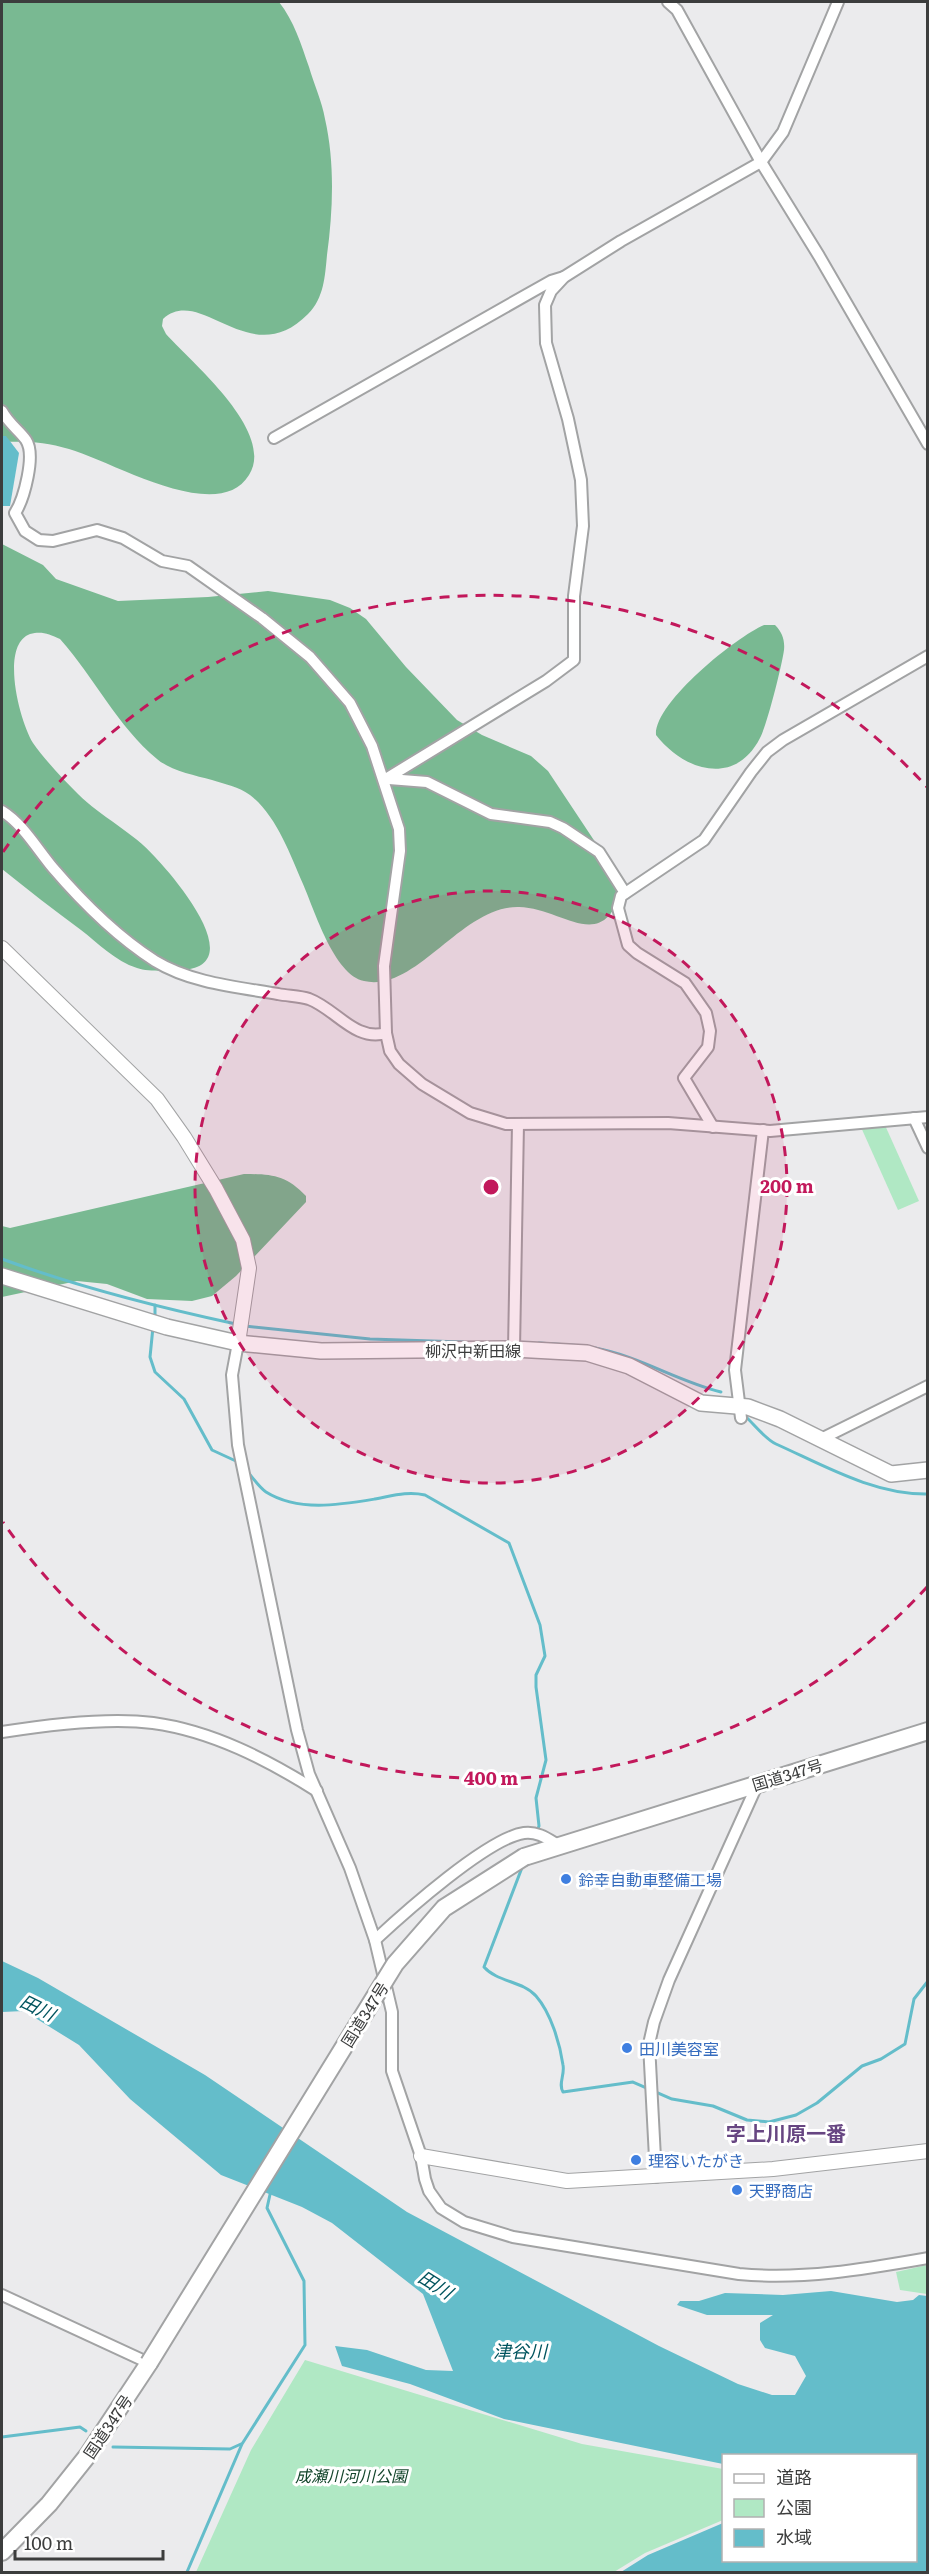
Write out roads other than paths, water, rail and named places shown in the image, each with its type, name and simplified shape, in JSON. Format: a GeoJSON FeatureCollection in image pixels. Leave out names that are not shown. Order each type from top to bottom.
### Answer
{"type":"FeatureCollection","features":[{"type":"Feature","properties":{"kind":"highway","name":"国道347号"},"geometry":{"type":"LineString","coordinates":[[2,2552],[49,2504],[88,2455],[149,2363],[395,1964],[444,1908],[524,1857],[927,1731]]}},
{"type":"Feature","properties":{"kind":"main road","name":"柳沢中新田線"},"geometry":{"type":"LineString","coordinates":[[2,1276],[167,1327],[321,1351],[514,1349],[587,1353],[629,1366],[701,1403],[780,1419],[891,1474],[927,1470]]}},
{"type":"Feature","properties":{"kind":"street"},"geometry":{"type":"LineString","coordinates":[[668,2],[677,10],[761,162],[819,256],[927,444]]}},
{"type":"Feature","properties":{"kind":"street"},"geometry":{"type":"LineString","coordinates":[[384,780],[536,688],[574,660],[574,587],[583,526],[580,480],[568,419],[546,343],[543,321],[545,305],[551,291],[564,277],[621,241],[761,162],[783,132],[838,2]]}},
{"type":"Feature","properties":{"kind":"street"},"geometry":{"type":"LineString","coordinates":[[274,438],[551,281],[564,277]]}},
{"type":"Feature","properties":{"kind":"street"},"geometry":{"type":"LineString","coordinates":[[2,411],[8,422],[25,439],[30,450],[22,503],[15,513],[25,531],[39,540],[53,541],[86,531],[113,534],[162,561],[188,566],[262,618],[326,673],[359,720],[397,818],[400,851],[384,966],[386,1033],[390,1051],[399,1064],[422,1084],[470,1113],[506,1124],[518,1125],[657,1123],[763,1130],[927,1117]]}},
{"type":"Feature","properties":{"kind":"street"},"geometry":{"type":"LineString","coordinates":[[713,1127],[684,1078],[708,1047],[710,1031],[706,1013],[685,983],[636,953],[628,945],[618,908],[621,896],[704,840],[767,752],[783,740],[927,656]]}},
{"type":"Feature","properties":{"kind":"street"},"geometry":{"type":"LineString","coordinates":[[384,780],[396,778],[427,782],[491,814],[550,822],[563,828],[599,852],[625,893]]}},
{"type":"Feature","properties":{"kind":"street"},"geometry":{"type":"LineString","coordinates":[[2,811],[29,837],[52,867],[92,911],[155,961],[178,973],[199,980],[309,999],[368,1035],[386,1033]]}},
{"type":"Feature","properties":{"kind":"street"},"geometry":{"type":"LineString","coordinates":[[2,948],[150,1092],[184,1137],[243,1240],[249,1268],[232,1375],[238,1445],[244,1479],[297,1730],[309,1774],[350,1868],[375,1940],[392,2012],[392,2071],[421,2156],[429,2191],[441,2208],[464,2222],[513,2237],[617,2256],[771,2277],[871,2269],[927,2258]]}},
{"type":"Feature","properties":{"kind":"street"},"geometry":{"type":"LineString","coordinates":[[914,1118],[927,1148]]}},
{"type":"Feature","properties":{"kind":"street"},"geometry":{"type":"LineString","coordinates":[[514,1349],[518,1125]]}},
{"type":"Feature","properties":{"kind":"street"},"geometry":{"type":"LineString","coordinates":[[741,1412],[735,1370],[763,1130]]}},
{"type":"Feature","properties":{"kind":"street"},"geometry":{"type":"LineString","coordinates":[[821,1439],[927,1386]]}},
{"type":"Feature","properties":{"kind":"street"},"geometry":{"type":"LineString","coordinates":[[2,1732],[120,1722],[170,1726],[237,1746],[318,1792]]}},
{"type":"Feature","properties":{"kind":"street"},"geometry":{"type":"LineString","coordinates":[[656,2177],[649,2044],[665,1991],[759,1782]]}},
{"type":"Feature","properties":{"kind":"street"},"geometry":{"type":"LineString","coordinates":[[375,1940],[428,1894],[475,1859],[513,1836],[526,1832],[544,1836],[558,1845]]}},
{"type":"Feature","properties":{"kind":"street"},"geometry":{"type":"LineString","coordinates":[[421,2156],[567,2181],[773,2169],[927,2151]]}},
{"type":"Feature","properties":{"kind":"street"},"geometry":{"type":"LineString","coordinates":[[2,2295],[149,2363]]}},
{"type":"Feature","properties":{"kind":"water"},"geometry":{"type":"Polygon","coordinates":[[[2,436],[6,436],[19,453],[10,506],[2,506],[2,436]]]}},
{"type":"Feature","properties":{"kind":"water","name":"津谷川"},"geometry":{"type":"Polygon","coordinates":[[[2,1961],[38,1978],[205,2075],[407,2212],[659,2346],[738,2384],[772,2395],[795,2395],[806,2376],[795,2356],[765,2348],[760,2340],[760,2323],[773,2315],[707,2315],[677,2305],[680,2301],[699,2301],[725,2293],[783,2295],[831,2291],[897,2302],[913,2300],[919,2295],[927,2296],[927,2572],[621,2572],[648,2555],[722,2523],[722,2562],[917,2562],[917,2454],[722,2454],[722,2464],[504,2419],[410,2384],[342,2366],[335,2346],[367,2350],[426,2370],[453,2371],[423,2294],[332,2223],[302,2207],[221,2175],[130,2099],[79,2045],[24,2011],[2,2012],[2,1961]]]}},
{"type":"Feature","properties":{"kind":"waterway"},"geometry":{"type":"LineString","coordinates":[[2,1259],[118,1296],[236,1324]]}},
{"type":"Feature","properties":{"kind":"waterway"},"geometry":{"type":"LineString","coordinates":[[155,1305],[155,1318]]}},
{"type":"Feature","properties":{"kind":"waterway"},"geometry":{"type":"LineString","coordinates":[[245,1326],[370,1339],[463,1342]]}},
{"type":"Feature","properties":{"kind":"waterway"},"geometry":{"type":"LineString","coordinates":[[153,1327],[150,1357],[155,1372],[184,1399],[212,1450],[238,1462]]}},
{"type":"Feature","properties":{"kind":"waterway"},"geometry":{"type":"LineString","coordinates":[[539,1343],[583,1346]]}},
{"type":"Feature","properties":{"kind":"waterway"},"geometry":{"type":"LineString","coordinates":[[595,1348],[627,1357],[721,1392]]}},
{"type":"Feature","properties":{"kind":"waterway"},"geometry":{"type":"LineString","coordinates":[[745,1416],[772,1442],[849,1477],[888,1490],[928,1494]]}},
{"type":"Feature","properties":{"kind":"waterway"},"geometry":{"type":"LineString","coordinates":[[247,1471],[266,1492],[278,1498],[305,1505],[347,1503],[406,1494],[425,1495],[509,1543],[540,1625],[545,1656],[536,1675],[546,1760],[536,1798],[539,1826],[537,1831]]}},
{"type":"Feature","properties":{"kind":"waterway"},"geometry":{"type":"LineString","coordinates":[[523,1865],[484,1967],[496,1976],[531,1991],[541,2003],[554,2029],[560,2048],[563,2092],[633,2082],[672,2099],[713,2106],[747,2120],[769,2122],[796,2115],[817,2103],[862,2066],[881,2059],[905,2044],[914,1999],[928,1981]]}},
{"type":"Feature","properties":{"kind":"waterway"},"geometry":{"type":"LineString","coordinates":[[187,2572],[242,2444],[305,2345],[304,2281],[267,2208],[271,2190]]}},
{"type":"Feature","properties":{"kind":"waterway"},"geometry":{"type":"LineString","coordinates":[[2,2437],[80,2427],[86,2431]]}},
{"type":"Feature","properties":{"kind":"waterway"},"geometry":{"type":"LineString","coordinates":[[113,2447],[230,2449],[241,2444]]}},
{"type":"Feature","properties":{"kind":"place","name":"鈴幸自動車整備工場"},"geometry":{"type":"Point","coordinates":[566,1879]}},
{"type":"Feature","properties":{"kind":"place","name":"田川美容室"},"geometry":{"type":"Point","coordinates":[627,2048]}},
{"type":"Feature","properties":{"kind":"place","name":"理容いたがき"},"geometry":{"type":"Point","coordinates":[636,2160]}},
{"type":"Feature","properties":{"kind":"place","name":"天野商店"},"geometry":{"type":"Point","coordinates":[737,2190]}},
{"type":"Feature","properties":{"kind":"district","name":"字上川原一番"},"geometry":{"type":"Point","coordinates":[786,2132]}},
{"type":"Feature","properties":{"kind":"water label","name":"田川"},"geometry":{"type":"Point","coordinates":[38,2007]}},
{"type":"Feature","properties":{"kind":"water label","name":"田川"},"geometry":{"type":"Point","coordinates":[436,2284]}},
{"type":"Feature","properties":{"kind":"park label","name":"成瀬川河川公園"},"geometry":{"type":"Point","coordinates":[351,2475]}}]}
